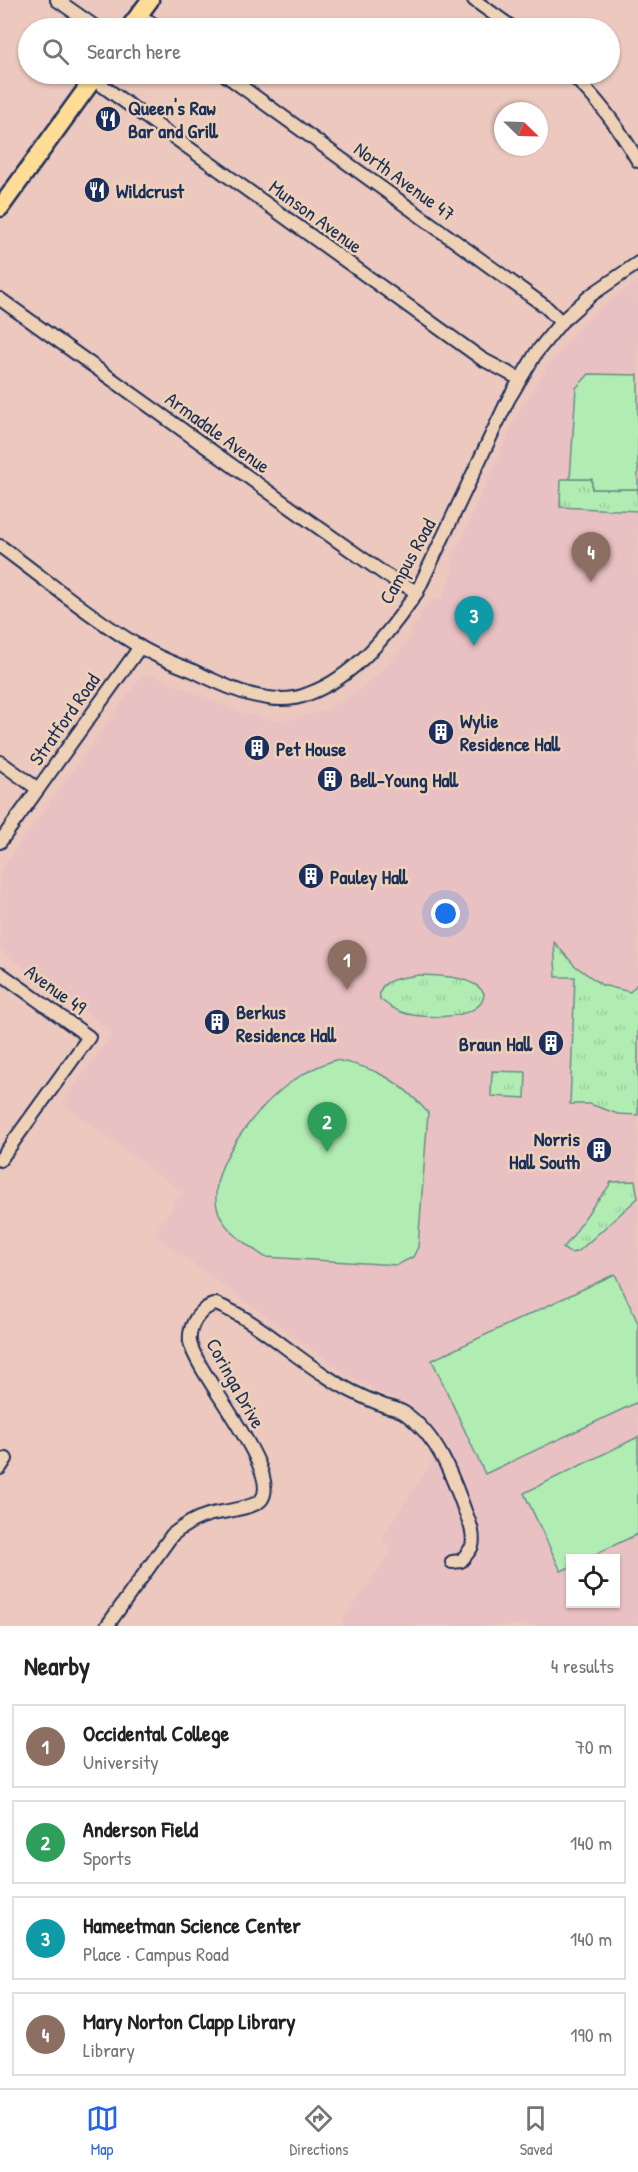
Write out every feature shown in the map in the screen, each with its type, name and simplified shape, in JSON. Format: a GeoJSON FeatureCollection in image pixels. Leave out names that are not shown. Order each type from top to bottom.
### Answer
{"type":"FeatureCollection","features":[{"type":"Feature","properties":{"kind":"main road"},"geometry":{"type":"LineString","coordinates":[[137,18],[150,0]]}},
{"type":"Feature","properties":{"kind":"main road"},"geometry":{"type":"LineString","coordinates":[[0,208],[89,84]]}},
{"type":"Feature","properties":{"kind":"street"},"geometry":{"type":"LineString","coordinates":[[57,0],[82,18]]}},
{"type":"Feature","properties":{"kind":"street"},"geometry":{"type":"LineString","coordinates":[[474,0],[499,18]]}},
{"type":"Feature","properties":{"kind":"street","name":"Munson Avenue"},"geometry":{"type":"LineString","coordinates":[[106,84],[482,359],[520,379]]}},
{"type":"Feature","properties":{"kind":"street","name":"North Avenue 47"},"geometry":{"type":"LineString","coordinates":[[238,84],[546,307],[561,322]]}},
{"type":"Feature","properties":{"kind":"street"},"geometry":{"type":"LineString","coordinates":[[582,84],[624,137],[638,161]]}},
{"type":"Feature","properties":{"kind":"street","name":"Campus Road"},"geometry":{"type":"LineString","coordinates":[[0,546],[140,647],[219,683],[247,693],[286,699],[307,694],[333,682],[369,652],[417,592],[520,379],[536,353],[561,322],[591,295],[638,263]]}},
{"type":"Feature","properties":{"kind":"street","name":"Armadale Avenue"},"geometry":{"type":"LineString","coordinates":[[0,299],[315,526],[386,575],[417,592]]}},
{"type":"Feature","properties":{"kind":"street","name":"Stratford Road"},"geometry":{"type":"LineString","coordinates":[[0,842],[140,647]]}},
{"type":"Feature","properties":{"kind":"street"},"geometry":{"type":"LineString","coordinates":[[0,762],[38,789]]}},
{"type":"Feature","properties":{"kind":"street","name":"Avenue 49"},"geometry":{"type":"LineString","coordinates":[[0,973],[89,1037],[0,1160]]}},
{"type":"Feature","properties":{"kind":"street","name":"Coringa Drive"},"geometry":{"type":"LineString","coordinates":[[107,1626],[172,1534],[184,1524],[206,1515],[256,1504],[264,1494],[266,1484],[262,1472],[230,1412],[194,1353],[190,1341],[191,1329],[196,1318],[208,1306],[216,1304],[276,1339],[332,1380],[385,1406],[396,1408],[423,1429],[440,1453],[452,1476],[471,1526],[473,1538],[471,1548],[461,1561],[452,1562]]}},
{"type":"Feature","properties":{"kind":"shaded area"},"geometry":{"type":"Polygon","coordinates":[[[638,282],[638,1626],[338,1626],[392,1549],[381,1538],[444,1443],[433,1428],[409,1409],[349,1376],[153,1235],[182,1192],[62,1104],[112,1034],[111,1031],[0,950],[0,871],[141,677],[149,674],[245,714],[275,720],[294,719],[326,710],[362,688],[385,667],[406,644],[415,624],[421,618],[420,612],[433,600],[441,598],[454,570],[452,559],[518,413],[548,366],[574,334],[603,306],[638,282]]]}},
{"type":"Feature","properties":{"kind":"green space"},"geometry":{"type":"Polygon","coordinates":[[[589,374],[638,375],[638,489],[592,489],[592,479],[570,479],[576,388],[589,374]]]}},
{"type":"Feature","properties":{"kind":"green space"},"geometry":{"type":"Polygon","coordinates":[[[561,479],[592,479],[592,489],[638,489],[638,511],[560,507],[561,479]]]}},
{"type":"Feature","properties":{"kind":"green space"},"geometry":{"type":"Polygon","coordinates":[[[554,942],[574,965],[602,985],[630,992],[638,983],[638,1115],[618,1114],[590,1104],[570,1104],[575,977],[556,977],[554,942]]]}},
{"type":"Feature","properties":{"kind":"green space"},"geometry":{"type":"Polygon","coordinates":[[[419,975],[445,976],[471,983],[484,993],[481,1002],[474,1009],[464,1013],[438,1017],[401,1012],[380,999],[382,987],[387,983],[399,978],[419,975]]]}},
{"type":"Feature","properties":{"kind":"green space"},"geometry":{"type":"Polygon","coordinates":[[[335,1060],[363,1067],[398,1084],[428,1113],[418,1247],[413,1257],[397,1265],[265,1257],[233,1233],[221,1218],[218,1209],[217,1184],[222,1167],[242,1132],[281,1090],[309,1071],[335,1060]]]}},
{"type":"Feature","properties":{"kind":"green space"},"geometry":{"type":"Polygon","coordinates":[[[492,1071],[526,1072],[525,1098],[491,1096],[492,1071]]]}},
{"type":"Feature","properties":{"kind":"green space"},"geometry":{"type":"Polygon","coordinates":[[[635,1181],[638,1198],[580,1250],[571,1253],[563,1248],[611,1182],[635,1181]]]}},
{"type":"Feature","properties":{"kind":"green space"},"geometry":{"type":"Polygon","coordinates":[[[615,1274],[638,1323],[638,1402],[485,1474],[432,1360],[615,1274]]]}},
{"type":"Feature","properties":{"kind":"green space"},"geometry":{"type":"Polygon","coordinates":[[[638,1437],[638,1534],[596,1554],[566,1554],[566,1569],[561,1571],[524,1493],[638,1437]]]}},
{"type":"Feature","properties":{"kind":"place","name":"Queen's Raw Bar and Grill"},"geometry":{"type":"Point","coordinates":[108,119]}},
{"type":"Feature","properties":{"kind":"place","name":"Wildcrust"},"geometry":{"type":"Point","coordinates":[97,190]}},
{"type":"Feature","properties":{"kind":"place","name":"Mary Norton Clapp Library"},"geometry":{"type":"Point","coordinates":[591,582]}},
{"type":"Feature","properties":{"kind":"place","name":"Hameetman Science Center"},"geometry":{"type":"Point","coordinates":[474,646]}},
{"type":"Feature","properties":{"kind":"place","name":"Wylie Residence Hall"},"geometry":{"type":"Point","coordinates":[441,732]}},
{"type":"Feature","properties":{"kind":"place","name":"Pet House"},"geometry":{"type":"Point","coordinates":[257,748]}},
{"type":"Feature","properties":{"kind":"place","name":"Bell-Young Hall"},"geometry":{"type":"Point","coordinates":[330,779]}},
{"type":"Feature","properties":{"kind":"place","name":"Pauley Hall"},"geometry":{"type":"Point","coordinates":[311,876]}},
{"type":"Feature","properties":{"kind":"place","name":"Occidental College"},"geometry":{"type":"Point","coordinates":[347,990]}},
{"type":"Feature","properties":{"kind":"place","name":"Berkus Residence Hall"},"geometry":{"type":"Point","coordinates":[217,1022]}},
{"type":"Feature","properties":{"kind":"place","name":"Braun Hall"},"geometry":{"type":"Point","coordinates":[551,1043]}},
{"type":"Feature","properties":{"kind":"place","name":"Norris Hall South"},"geometry":{"type":"Point","coordinates":[599,1150]}},
{"type":"Feature","properties":{"kind":"place","name":"Anderson Field"},"geometry":{"type":"Point","coordinates":[327,1152]}}]}
